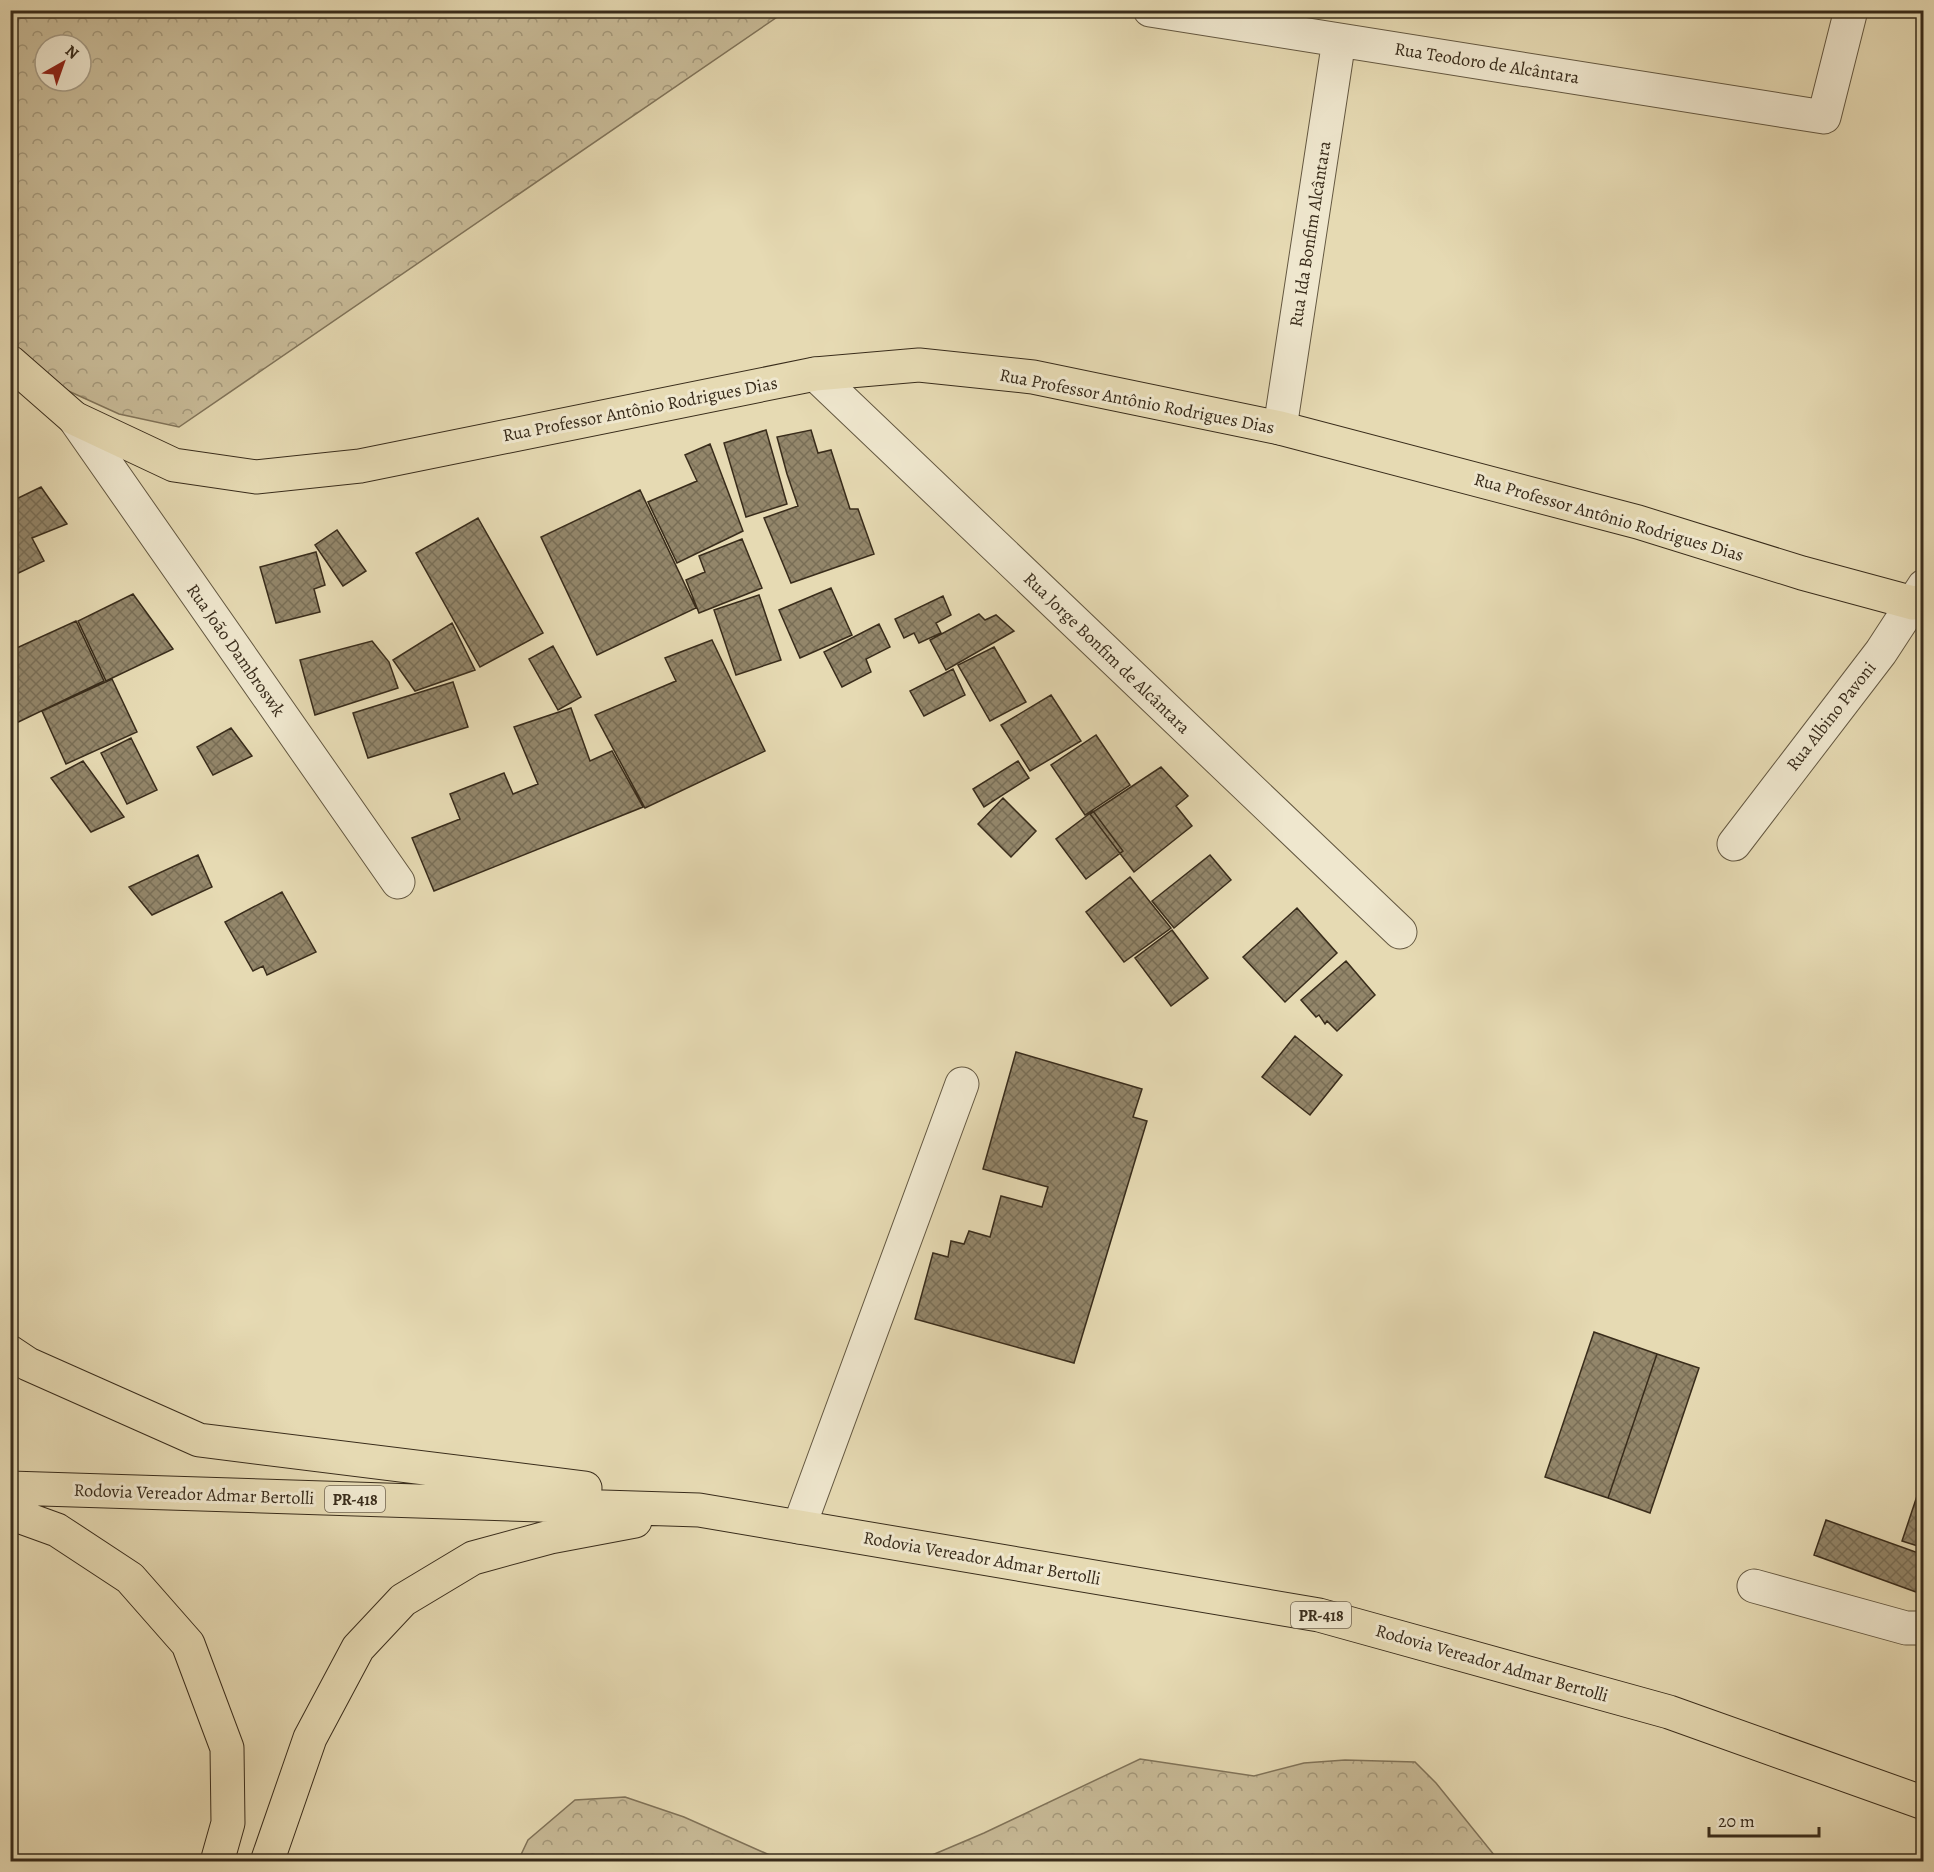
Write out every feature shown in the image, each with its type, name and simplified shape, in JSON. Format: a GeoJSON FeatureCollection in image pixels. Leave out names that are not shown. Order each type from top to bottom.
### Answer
{"type":"FeatureCollection","features":[{"type":"Feature","properties":{"kind":"main road","name":"Rua Professor Antônio Rodrigues Dias"},"geometry":{"type":"LineString","coordinates":[[16,375],[74,418],[174,465],[256,477],[360,466],[814,374],[919,365],[1021,376],[1280,428],[1638,522],[1802,573],[1920,596]]}},
{"type":"Feature","properties":{"kind":"main road"},"geometry":{"type":"LineString","coordinates":[[10,1352],[28,1364],[199,1440],[577,1486],[699,1510]]}},
{"type":"Feature","properties":{"kind":"main road","name":"Rodovia Vereador Admar Bertolli"},"geometry":{"type":"LineString","coordinates":[[10,1488],[699,1510],[1319,1615],[1668,1712],[1923,1803]]}},
{"type":"Feature","properties":{"kind":"main road"},"geometry":{"type":"LineString","coordinates":[[267,1862],[310,1738],[358,1648],[404,1600],[473,1558],[550,1537],[699,1510]]}},
{"type":"Feature","properties":{"kind":"main road"},"geometry":{"type":"LineString","coordinates":[[10,1513],[57,1530],[130,1578],[188,1644],[227,1748],[228,1823],[217,1862]]}},
{"type":"Feature","properties":{"kind":"street","name":"Rua Teodoro de Alcântara"},"geometry":{"type":"LineString","coordinates":[[1150,10],[1824,117],[1851,10]]}},
{"type":"Feature","properties":{"kind":"street","name":"Rua Ida Bonfim Alcântara"},"geometry":{"type":"LineString","coordinates":[[1280,428],[1339,40]]}},
{"type":"Feature","properties":{"kind":"street","name":"Rua Jorge Bonfim de Alcântara"},"geometry":{"type":"LineString","coordinates":[[814,374],[1400,932]]}},
{"type":"Feature","properties":{"kind":"street","name":"Rua João Dambroswk"},"geometry":{"type":"LineString","coordinates":[[74,418],[398,882]]}},
{"type":"Feature","properties":{"kind":"street","name":"Rua Albino Pavoni"},"geometry":{"type":"LineString","coordinates":[[1734,844],[1881,652],[1920,596]]}},
{"type":"Feature","properties":{"kind":"street"},"geometry":{"type":"LineString","coordinates":[[800,1527],[962,1084]]}},
{"type":"Feature","properties":{"kind":"street"},"geometry":{"type":"LineString","coordinates":[[1754,1586],[1906,1628],[1923,1628]]}},
{"type":"Feature","properties":{"kind":"green space"},"geometry":{"type":"Polygon","coordinates":[[[11,11],[786,11],[179,427],[119,414],[64,389],[11,350],[11,11]]]}},
{"type":"Feature","properties":{"kind":"green space"},"geometry":{"type":"Polygon","coordinates":[[[1140,1759],[1254,1776],[1304,1763],[1345,1760],[1415,1762],[1436,1783],[1499,1861],[918,1861],[984,1833],[1140,1759]]]}},
{"type":"Feature","properties":{"kind":"green space"},"geometry":{"type":"Polygon","coordinates":[[[625,1797],[684,1817],[774,1857],[802,1861],[518,1861],[528,1840],[575,1800],[625,1797]]]}},
{"type":"Feature","properties":{"kind":"building"},"geometry":{"type":"Polygon","coordinates":[[[766,430],[787,504],[746,517],[724,443],[766,430]]]}},
{"type":"Feature","properties":{"kind":"building"},"geometry":{"type":"Polygon","coordinates":[[[811,430],[818,453],[831,450],[850,509],[858,509],[874,554],[791,583],[764,518],[798,506],[777,437],[811,430]]]}},
{"type":"Feature","properties":{"kind":"building"},"geometry":{"type":"Polygon","coordinates":[[[710,444],[743,531],[677,563],[648,502],[697,481],[685,455],[710,444]]]}},
{"type":"Feature","properties":{"kind":"building"},"geometry":{"type":"Polygon","coordinates":[[[41,487],[67,524],[32,538],[44,561],[10,577],[10,502],[41,487]]]}},
{"type":"Feature","properties":{"kind":"building"},"geometry":{"type":"Polygon","coordinates":[[[640,490],[696,608],[597,655],[541,537],[640,490]]]}},
{"type":"Feature","properties":{"kind":"building"},"geometry":{"type":"Polygon","coordinates":[[[478,518],[543,633],[480,667],[416,553],[478,518]]]}},
{"type":"Feature","properties":{"kind":"building"},"geometry":{"type":"Polygon","coordinates":[[[337,530],[366,571],[343,586],[315,545],[337,530]]]}},
{"type":"Feature","properties":{"kind":"building"},"geometry":{"type":"Polygon","coordinates":[[[742,539],[762,588],[699,613],[686,580],[705,572],[699,556],[742,539]]]}},
{"type":"Feature","properties":{"kind":"building"},"geometry":{"type":"Polygon","coordinates":[[[316,552],[325,585],[314,589],[320,612],[276,623],[260,567],[316,552]]]}},
{"type":"Feature","properties":{"kind":"building"},"geometry":{"type":"Polygon","coordinates":[[[831,588],[852,635],[800,658],[779,610],[831,588]]]}},
{"type":"Feature","properties":{"kind":"building"},"geometry":{"type":"Polygon","coordinates":[[[133,594],[173,649],[106,681],[78,621],[133,594]]]}},
{"type":"Feature","properties":{"kind":"building"},"geometry":{"type":"Polygon","coordinates":[[[759,595],[781,660],[736,675],[714,610],[759,595]]]}},
{"type":"Feature","properties":{"kind":"building"},"geometry":{"type":"Polygon","coordinates":[[[943,596],[951,615],[936,623],[941,633],[919,643],[914,633],[904,638],[895,619],[943,596]]]}},
{"type":"Feature","properties":{"kind":"building"},"geometry":{"type":"Polygon","coordinates":[[[979,614],[985,620],[996,615],[1014,631],[946,670],[930,640],[979,614]]]}},
{"type":"Feature","properties":{"kind":"building"},"geometry":{"type":"Polygon","coordinates":[[[76,621],[104,681],[10,726],[10,651],[76,621]]]}},
{"type":"Feature","properties":{"kind":"building"},"geometry":{"type":"Polygon","coordinates":[[[452,623],[475,670],[415,691],[393,660],[452,623]]]}},
{"type":"Feature","properties":{"kind":"building"},"geometry":{"type":"Polygon","coordinates":[[[879,624],[890,647],[866,659],[871,672],[842,687],[824,652],[879,624]]]}},
{"type":"Feature","properties":{"kind":"building"},"geometry":{"type":"Polygon","coordinates":[[[712,640],[765,751],[645,808],[595,715],[676,681],[665,658],[712,640]]]}},
{"type":"Feature","properties":{"kind":"building"},"geometry":{"type":"Polygon","coordinates":[[[372,641],[389,662],[398,688],[315,715],[300,660],[372,641]]]}},
{"type":"Feature","properties":{"kind":"building"},"geometry":{"type":"Polygon","coordinates":[[[553,646],[581,697],[558,710],[529,659],[553,646]]]}},
{"type":"Feature","properties":{"kind":"building"},"geometry":{"type":"Polygon","coordinates":[[[994,647],[1026,702],[990,721],[958,665],[994,647]]]}},
{"type":"Feature","properties":{"kind":"building"},"geometry":{"type":"Polygon","coordinates":[[[953,669],[965,695],[924,716],[910,691],[953,669]]]}},
{"type":"Feature","properties":{"kind":"building"},"geometry":{"type":"Polygon","coordinates":[[[112,679],[137,732],[66,764],[42,711],[112,679]]]}},
{"type":"Feature","properties":{"kind":"building"},"geometry":{"type":"Polygon","coordinates":[[[453,682],[468,727],[368,758],[353,713],[453,682]]]}},
{"type":"Feature","properties":{"kind":"building"},"geometry":{"type":"Polygon","coordinates":[[[1051,695],[1081,741],[1030,771],[1001,725],[1051,695]]]}},
{"type":"Feature","properties":{"kind":"building"},"geometry":{"type":"Polygon","coordinates":[[[571,708],[590,761],[612,751],[643,807],[434,891],[412,838],[460,819],[450,794],[504,773],[513,794],[538,784],[514,727],[571,708]]]}},
{"type":"Feature","properties":{"kind":"building"},"geometry":{"type":"Polygon","coordinates":[[[231,728],[252,756],[213,775],[197,747],[231,728]]]}},
{"type":"Feature","properties":{"kind":"building"},"geometry":{"type":"Polygon","coordinates":[[[1096,735],[1130,785],[1085,815],[1051,765],[1096,735]]]}},
{"type":"Feature","properties":{"kind":"building"},"geometry":{"type":"Polygon","coordinates":[[[131,738],[157,790],[127,804],[101,753],[131,738]]]}},
{"type":"Feature","properties":{"kind":"building"},"geometry":{"type":"Polygon","coordinates":[[[83,761],[124,817],[91,832],[51,778],[83,761]]]}},
{"type":"Feature","properties":{"kind":"building"},"geometry":{"type":"Polygon","coordinates":[[[1018,761],[1029,778],[984,807],[973,789],[1018,761]]]}},
{"type":"Feature","properties":{"kind":"building"},"geometry":{"type":"Polygon","coordinates":[[[1161,767],[1188,796],[1176,806],[1192,826],[1134,872],[1090,814],[1161,767]]]}},
{"type":"Feature","properties":{"kind":"building"},"geometry":{"type":"Polygon","coordinates":[[[1003,798],[1036,831],[1011,857],[978,824],[1003,798]]]}},
{"type":"Feature","properties":{"kind":"building"},"geometry":{"type":"Polygon","coordinates":[[[1093,811],[1123,851],[1086,879],[1056,839],[1093,811]]]}},
{"type":"Feature","properties":{"kind":"building"},"geometry":{"type":"Polygon","coordinates":[[[198,855],[212,887],[152,915],[129,887],[198,855]]]}},
{"type":"Feature","properties":{"kind":"building"},"geometry":{"type":"Polygon","coordinates":[[[1210,855],[1231,880],[1174,928],[1152,901],[1210,855]]]}},
{"type":"Feature","properties":{"kind":"building"},"geometry":{"type":"Polygon","coordinates":[[[1130,877],[1171,928],[1124,962],[1086,912],[1130,877]]]}},
{"type":"Feature","properties":{"kind":"building"},"geometry":{"type":"Polygon","coordinates":[[[282,892],[316,952],[267,975],[263,966],[253,971],[225,922],[282,892]]]}},
{"type":"Feature","properties":{"kind":"building"},"geometry":{"type":"Polygon","coordinates":[[[1297,908],[1337,953],[1285,1002],[1243,957],[1297,908]]]}},
{"type":"Feature","properties":{"kind":"building"},"geometry":{"type":"Polygon","coordinates":[[[1172,930],[1208,978],[1171,1006],[1135,958],[1172,930]]]}},
{"type":"Feature","properties":{"kind":"building"},"geometry":{"type":"Polygon","coordinates":[[[1346,961],[1375,995],[1337,1031],[1327,1021],[1325,1024],[1319,1015],[1316,1017],[1301,1000],[1346,961]]]}},
{"type":"Feature","properties":{"kind":"building"},"geometry":{"type":"Polygon","coordinates":[[[1295,1036],[1342,1075],[1310,1115],[1262,1077],[1295,1036]]]}},
{"type":"Feature","properties":{"kind":"building"},"geometry":{"type":"Polygon","coordinates":[[[1016,1052],[1142,1089],[1133,1117],[1147,1121],[1074,1363],[915,1319],[933,1253],[948,1257],[951,1241],[964,1244],[969,1231],[990,1237],[1001,1196],[1042,1207],[1048,1187],[983,1169],[1016,1052]]]}},
{"type":"Feature","properties":{"kind":"building"},"geometry":{"type":"Polygon","coordinates":[[[1594,1332],[1657,1354],[1608,1498],[1545,1477],[1594,1332]]]}},
{"type":"Feature","properties":{"kind":"building"},"geometry":{"type":"Polygon","coordinates":[[[1657,1354],[1699,1368],[1650,1513],[1608,1498],[1657,1354]]]}},
{"type":"Feature","properties":{"kind":"building"},"geometry":{"type":"Polygon","coordinates":[[[1924,1475],[1924,1548],[1902,1541],[1924,1475]]]}},
{"type":"Feature","properties":{"kind":"building"},"geometry":{"type":"Polygon","coordinates":[[[1826,1520],[1924,1555],[1924,1582],[1920,1580],[1916,1592],[1814,1555],[1826,1520]]]}}]}
